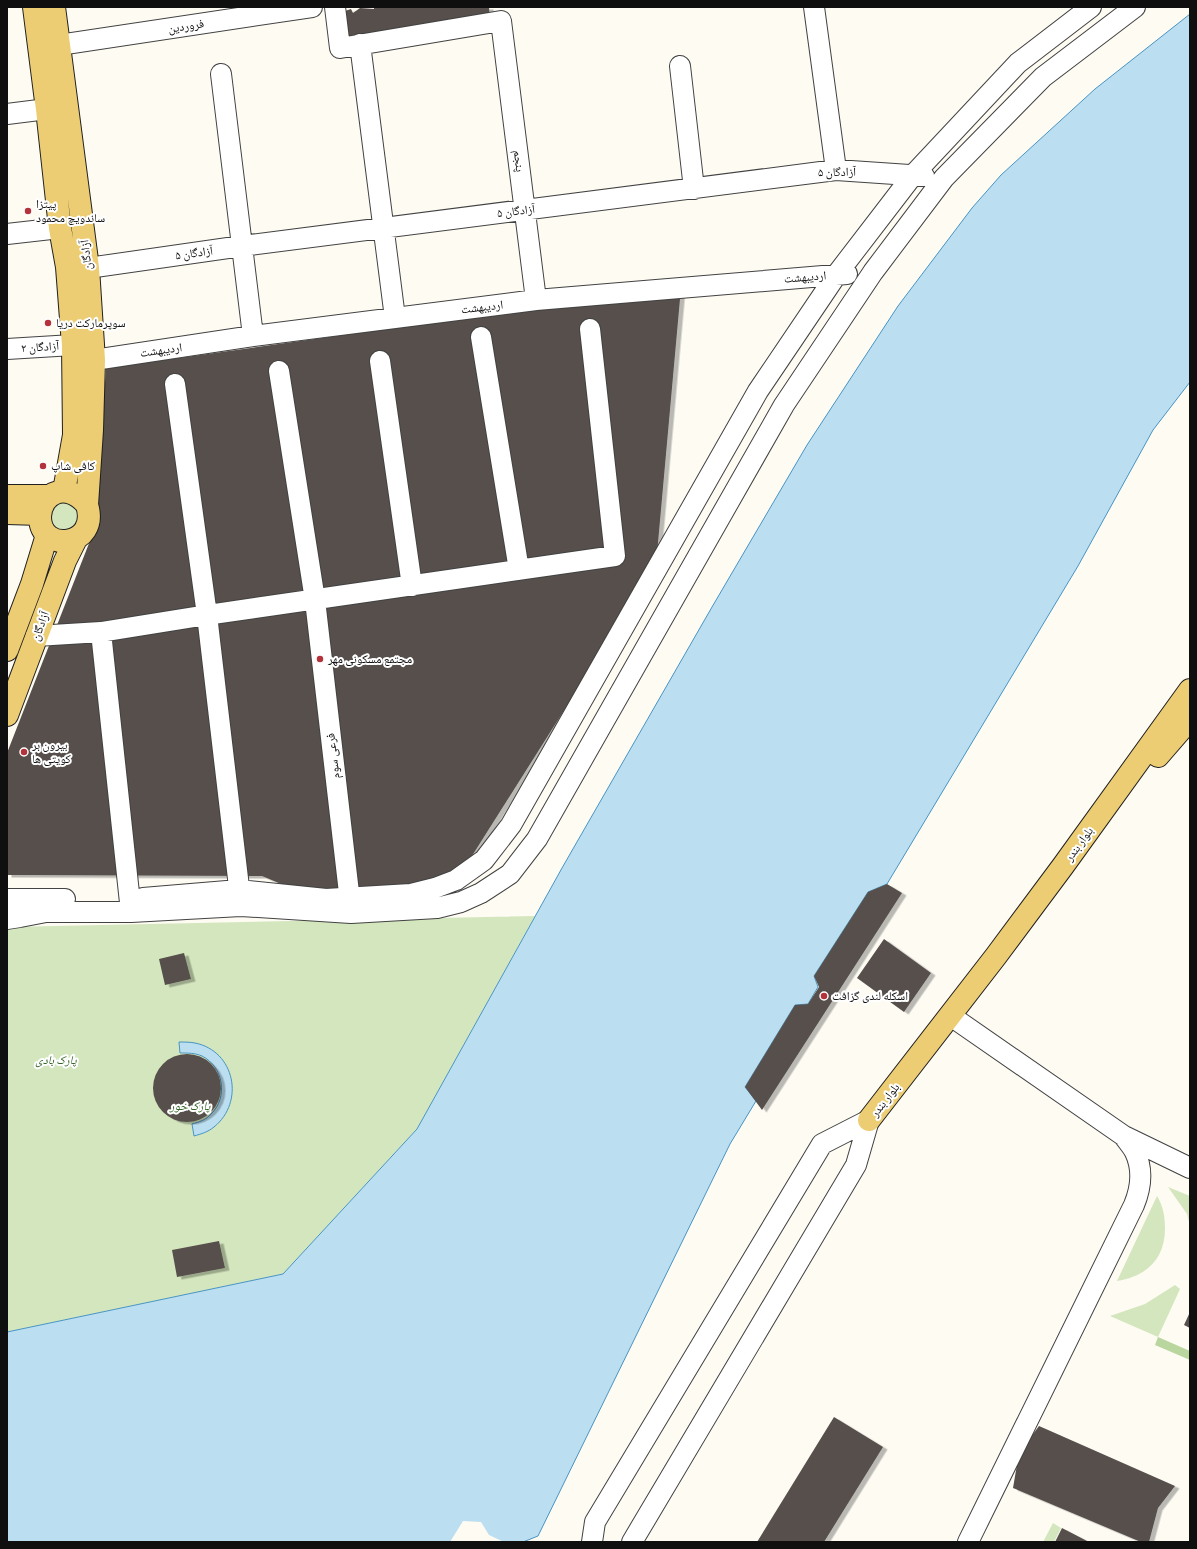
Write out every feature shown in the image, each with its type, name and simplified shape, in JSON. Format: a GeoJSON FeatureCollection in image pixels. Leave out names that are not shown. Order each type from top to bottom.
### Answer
{"type":"FeatureCollection","features":[{"type":"Feature","properties":{"kind":"main road","name":"آزادگان"},"geometry":{"type":"LineString","coordinates":[[34,7],[60,228],[68,267],[73,345],[74,435],[51,501]]}},
{"type":"Feature","properties":{"kind":"main road","name":"آزادگان"},"geometry":{"type":"LineString","coordinates":[[54,7],[88,268],[94,360],[92,430],[87,506]]}},
{"type":"Feature","properties":{"kind":"main road"},"geometry":{"type":"LineString","coordinates":[[7,513],[51,501],[73,493],[82,498],[90,513],[90,521],[87,528],[76,539],[69,542],[61,542],[47,535],[41,526],[51,501]]}},
{"type":"Feature","properties":{"kind":"main road"},"geometry":{"type":"LineString","coordinates":[[7,496],[51,501]]}},
{"type":"Feature","properties":{"kind":"main road","name":"آزادگان"},"geometry":{"type":"LineString","coordinates":[[7,650],[32,584],[47,535]]}},
{"type":"Feature","properties":{"kind":"main road","name":"آزادگان"},"geometry":{"type":"LineString","coordinates":[[7,715],[65,561],[76,539]]}},
{"type":"Feature","properties":{"kind":"main road","name":"بلوار بندر"},"geometry":{"type":"LineString","coordinates":[[869,1120],[1019,926],[1190,690]]}},
{"type":"Feature","properties":{"kind":"main road","name":"بلوار بندر"},"geometry":{"type":"LineString","coordinates":[[869,1120],[958,1021],[1005,963],[1139,779],[1190,719]]}},
{"type":"Feature","properties":{"kind":"street","name":"فروردین"},"geometry":{"type":"LineString","coordinates":[[59,45],[218,14],[312,7]]}},
{"type":"Feature","properties":{"kind":"street"},"geometry":{"type":"LineString","coordinates":[[335,7],[340,48],[360,44],[395,318]]}},
{"type":"Feature","properties":{"kind":"street"},"geometry":{"type":"LineString","coordinates":[[814,7],[836,170]]}},
{"type":"Feature","properties":{"kind":"street"},"geometry":{"type":"LineString","coordinates":[[7,918],[46,912],[240,898],[326,899],[411,894],[435,888],[456,880],[484,860],[511,825],[758,392],[837,274],[913,175],[1018,63],[1091,7]]}},
{"type":"Feature","properties":{"kind":"street"},"geometry":{"type":"LineString","coordinates":[[240,898],[351,913],[437,908],[455,904],[481,893],[510,874],[537,839],[784,405],[873,272],[944,178],[1043,77],[1134,7]]}},
{"type":"Feature","properties":{"kind":"street","name":"پنجم"},"geometry":{"type":"LineString","coordinates":[[360,44],[501,21],[536,300]]}},
{"type":"Feature","properties":{"kind":"street"},"geometry":{"type":"LineString","coordinates":[[680,66],[694,189]]}},
{"type":"Feature","properties":{"kind":"street"},"geometry":{"type":"LineString","coordinates":[[221,74],[253,336]]}},
{"type":"Feature","properties":{"kind":"street"},"geometry":{"type":"LineString","coordinates":[[7,114],[47,109]]}},
{"type":"Feature","properties":{"kind":"street","name":"آزادگان ۵"},"geometry":{"type":"LineString","coordinates":[[88,268],[242,246],[836,170],[944,178]]}},
{"type":"Feature","properties":{"kind":"street"},"geometry":{"type":"LineString","coordinates":[[7,234],[60,228]]}},
{"type":"Feature","properties":{"kind":"street","name":"اردیبهشت"},"geometry":{"type":"LineString","coordinates":[[94,360],[253,336],[536,300],[873,272]]}},
{"type":"Feature","properties":{"kind":"street"},"geometry":{"type":"LineString","coordinates":[[36,636],[101,632],[207,615],[615,556],[590,329]]}},
{"type":"Feature","properties":{"kind":"street"},"geometry":{"type":"LineString","coordinates":[[481,337],[519,570]]}},
{"type":"Feature","properties":{"kind":"street","name":"آزادگان ۲"},"geometry":{"type":"LineString","coordinates":[[7,350],[73,345]]}},
{"type":"Feature","properties":{"kind":"street"},"geometry":{"type":"LineString","coordinates":[[380,361],[412,586]]}},
{"type":"Feature","properties":{"kind":"street","name":"فرعی سوم"},"geometry":{"type":"LineString","coordinates":[[279,371],[315,600],[351,913]]}},
{"type":"Feature","properties":{"kind":"street"},"geometry":{"type":"LineString","coordinates":[[174,384],[207,615],[240,898]]}},
{"type":"Feature","properties":{"kind":"street"},"geometry":{"type":"LineString","coordinates":[[101,632],[130,905]]}},
{"type":"Feature","properties":{"kind":"street"},"geometry":{"type":"LineString","coordinates":[[7,899],[130,905]]}},
{"type":"Feature","properties":{"kind":"street"},"geometry":{"type":"LineString","coordinates":[[958,1021],[1124,1136],[1190,1168]]}},
{"type":"Feature","properties":{"kind":"street"},"geometry":{"type":"LineString","coordinates":[[592,1542],[595,1522],[822,1144],[869,1120]]}},
{"type":"Feature","properties":{"kind":"street"},"geometry":{"type":"LineString","coordinates":[[632,1542],[856,1165],[869,1120]]}},
{"type":"Feature","properties":{"kind":"street"},"geometry":{"type":"LineString","coordinates":[[968,1542],[1138,1195],[1140,1169],[1135,1151],[1124,1136]]}},
{"type":"Feature","properties":{"kind":"green space"},"geometry":{"type":"Polygon","coordinates":[[[65,495],[86,521],[55,536],[45,508],[65,495]]]}},
{"type":"Feature","properties":{"kind":"green space","name":"پارک خور"},"geometry":{"type":"Polygon","coordinates":[[[535,916],[417,1129],[283,1274],[7,1332],[7,927],[535,916]]]}},
{"type":"Feature","properties":{"kind":"green space"},"geometry":{"type":"Polygon","coordinates":[[[1168,1187],[1190,1196],[1190,1226],[1187,1214],[1168,1187]]]}},
{"type":"Feature","properties":{"kind":"green space"},"geometry":{"type":"Polygon","coordinates":[[[1157,1196],[1165,1219],[1162,1249],[1158,1257],[1145,1270],[1128,1279],[1117,1281],[1157,1196]]]}},
{"type":"Feature","properties":{"kind":"green space"},"geometry":{"type":"Polygon","coordinates":[[[1175,1285],[1180,1289],[1158,1337],[1110,1316],[1145,1304],[1175,1285]]]}},
{"type":"Feature","properties":{"kind":"green space"},"geometry":{"type":"Polygon","coordinates":[[[1158,1337],[1190,1351],[1190,1360],[1155,1345],[1158,1337]]]}},
{"type":"Feature","properties":{"kind":"green space"},"geometry":{"type":"Polygon","coordinates":[[[1053,1523],[1061,1528],[1054,1542],[1043,1542],[1053,1523]]]}},
{"type":"Feature","properties":{"kind":"water"},"geometry":{"type":"Polygon","coordinates":[[[1190,14],[1190,382],[1153,430],[1078,566],[887,884],[868,892],[814,976],[818,987],[808,1004],[795,1005],[745,1087],[756,1101],[730,1144],[538,1536],[523,1542],[7,1542],[7,1332],[283,1274],[417,1129],[562,868],[712,607],[807,445],[898,306],[972,208],[1001,175],[1095,89],[1190,14]]]}},
{"type":"Feature","properties":{"kind":"water"},"geometry":{"type":"Polygon","coordinates":[[[179,1042],[195,1043],[209,1048],[219,1056],[227,1067],[231,1079],[232,1092],[230,1104],[224,1117],[212,1129],[194,1136],[192,1124],[207,1118],[216,1107],[220,1100],[221,1083],[215,1067],[209,1061],[197,1054],[180,1053],[179,1042]]]}},
{"type":"Feature","properties":{"kind":"water"},"geometry":{"type":"Polygon","coordinates":[[[182,1072],[188,1072],[197,1077],[201,1083],[201,1095],[197,1101],[188,1106],[182,1106],[173,1101],[168,1092],[168,1086],[173,1077],[182,1072]]]}},
{"type":"Feature","properties":{"kind":"pier"},"geometry":{"type":"Polygon","coordinates":[[[463,1521],[481,1522],[489,1535],[504,1542],[450,1542],[463,1521]]]}},
{"type":"Feature","properties":{"kind":"building"},"geometry":{"type":"Polygon","coordinates":[[[374,7],[489,7],[490,20],[343,45],[339,13],[351,9],[353,13],[360,8],[374,9],[374,7]]]}},
{"type":"Feature","properties":{"kind":"building","name":"مجتمع مسکونی مهر"},"geometry":{"type":"Polygon","coordinates":[[[681,288],[656,565],[458,878],[351,913],[262,876],[7,875],[7,753],[95,528],[106,368],[681,288]]]}},
{"type":"Feature","properties":{"kind":"building","name":"اسکله لندی گزافت"},"geometry":{"type":"Polygon","coordinates":[[[887,884],[902,893],[762,1110],[745,1087],[795,1005],[808,1004],[819,987],[814,976],[868,892],[887,884]]]}},
{"type":"Feature","properties":{"kind":"building"},"geometry":{"type":"Polygon","coordinates":[[[884,939],[931,973],[904,1012],[857,978],[884,939]]]}},
{"type":"Feature","properties":{"kind":"building"},"geometry":{"type":"Polygon","coordinates":[[[184,953],[191,979],[165,985],[159,959],[184,953]]]}},
{"type":"Feature","properties":{"kind":"building"},"geometry":{"type":"Polygon","coordinates":[[[187,1054],[200,1057],[211,1064],[218,1075],[221,1088],[218,1101],[211,1112],[200,1119],[187,1122],[174,1119],[163,1112],[156,1101],[153,1088],[156,1075],[163,1064],[174,1057],[187,1054]]]}},
{"type":"Feature","properties":{"kind":"building"},"geometry":{"type":"Polygon","coordinates":[[[219,1241],[225,1268],[177,1277],[172,1250],[219,1241]]]}},
{"type":"Feature","properties":{"kind":"building"},"geometry":{"type":"Polygon","coordinates":[[[1190,1312],[1190,1328],[1184,1325],[1190,1312]]]}},
{"type":"Feature","properties":{"kind":"building"},"geometry":{"type":"Polygon","coordinates":[[[834,1417],[883,1447],[824,1542],[757,1542],[834,1417]]]}},
{"type":"Feature","properties":{"kind":"building"},"geometry":{"type":"Polygon","coordinates":[[[1039,1426],[1175,1486],[1158,1508],[1149,1542],[1141,1542],[1013,1488],[1019,1453],[1039,1426]]]}},
{"type":"Feature","properties":{"kind":"building"},"geometry":{"type":"Polygon","coordinates":[[[1062,1528],[1089,1542],[1055,1542],[1062,1528]]]}},
{"type":"Feature","properties":{"kind":"place","name":"پیتزا ساندویچ محمود"},"geometry":{"type":"Point","coordinates":[28,211]}},
{"type":"Feature","properties":{"kind":"place","name":"سوپرمارکت دریا"},"geometry":{"type":"Point","coordinates":[48,323]}},
{"type":"Feature","properties":{"kind":"place","name":"کافی شاپ"},"geometry":{"type":"Point","coordinates":[43,466]}},
{"type":"Feature","properties":{"kind":"place","name":"مجتمع مسکونی مهر"},"geometry":{"type":"Point","coordinates":[320,659]}},
{"type":"Feature","properties":{"kind":"place","name":"بیرون بر کویتی ها"},"geometry":{"type":"Point","coordinates":[24,752]}},
{"type":"Feature","properties":{"kind":"place","name":"اسکله لندی گزافت"},"geometry":{"type":"Point","coordinates":[824,996]}},
{"type":"Feature","properties":{"kind":"park label","name":"پارک بادی"},"geometry":{"type":"Point","coordinates":[56,1060]}}]}
